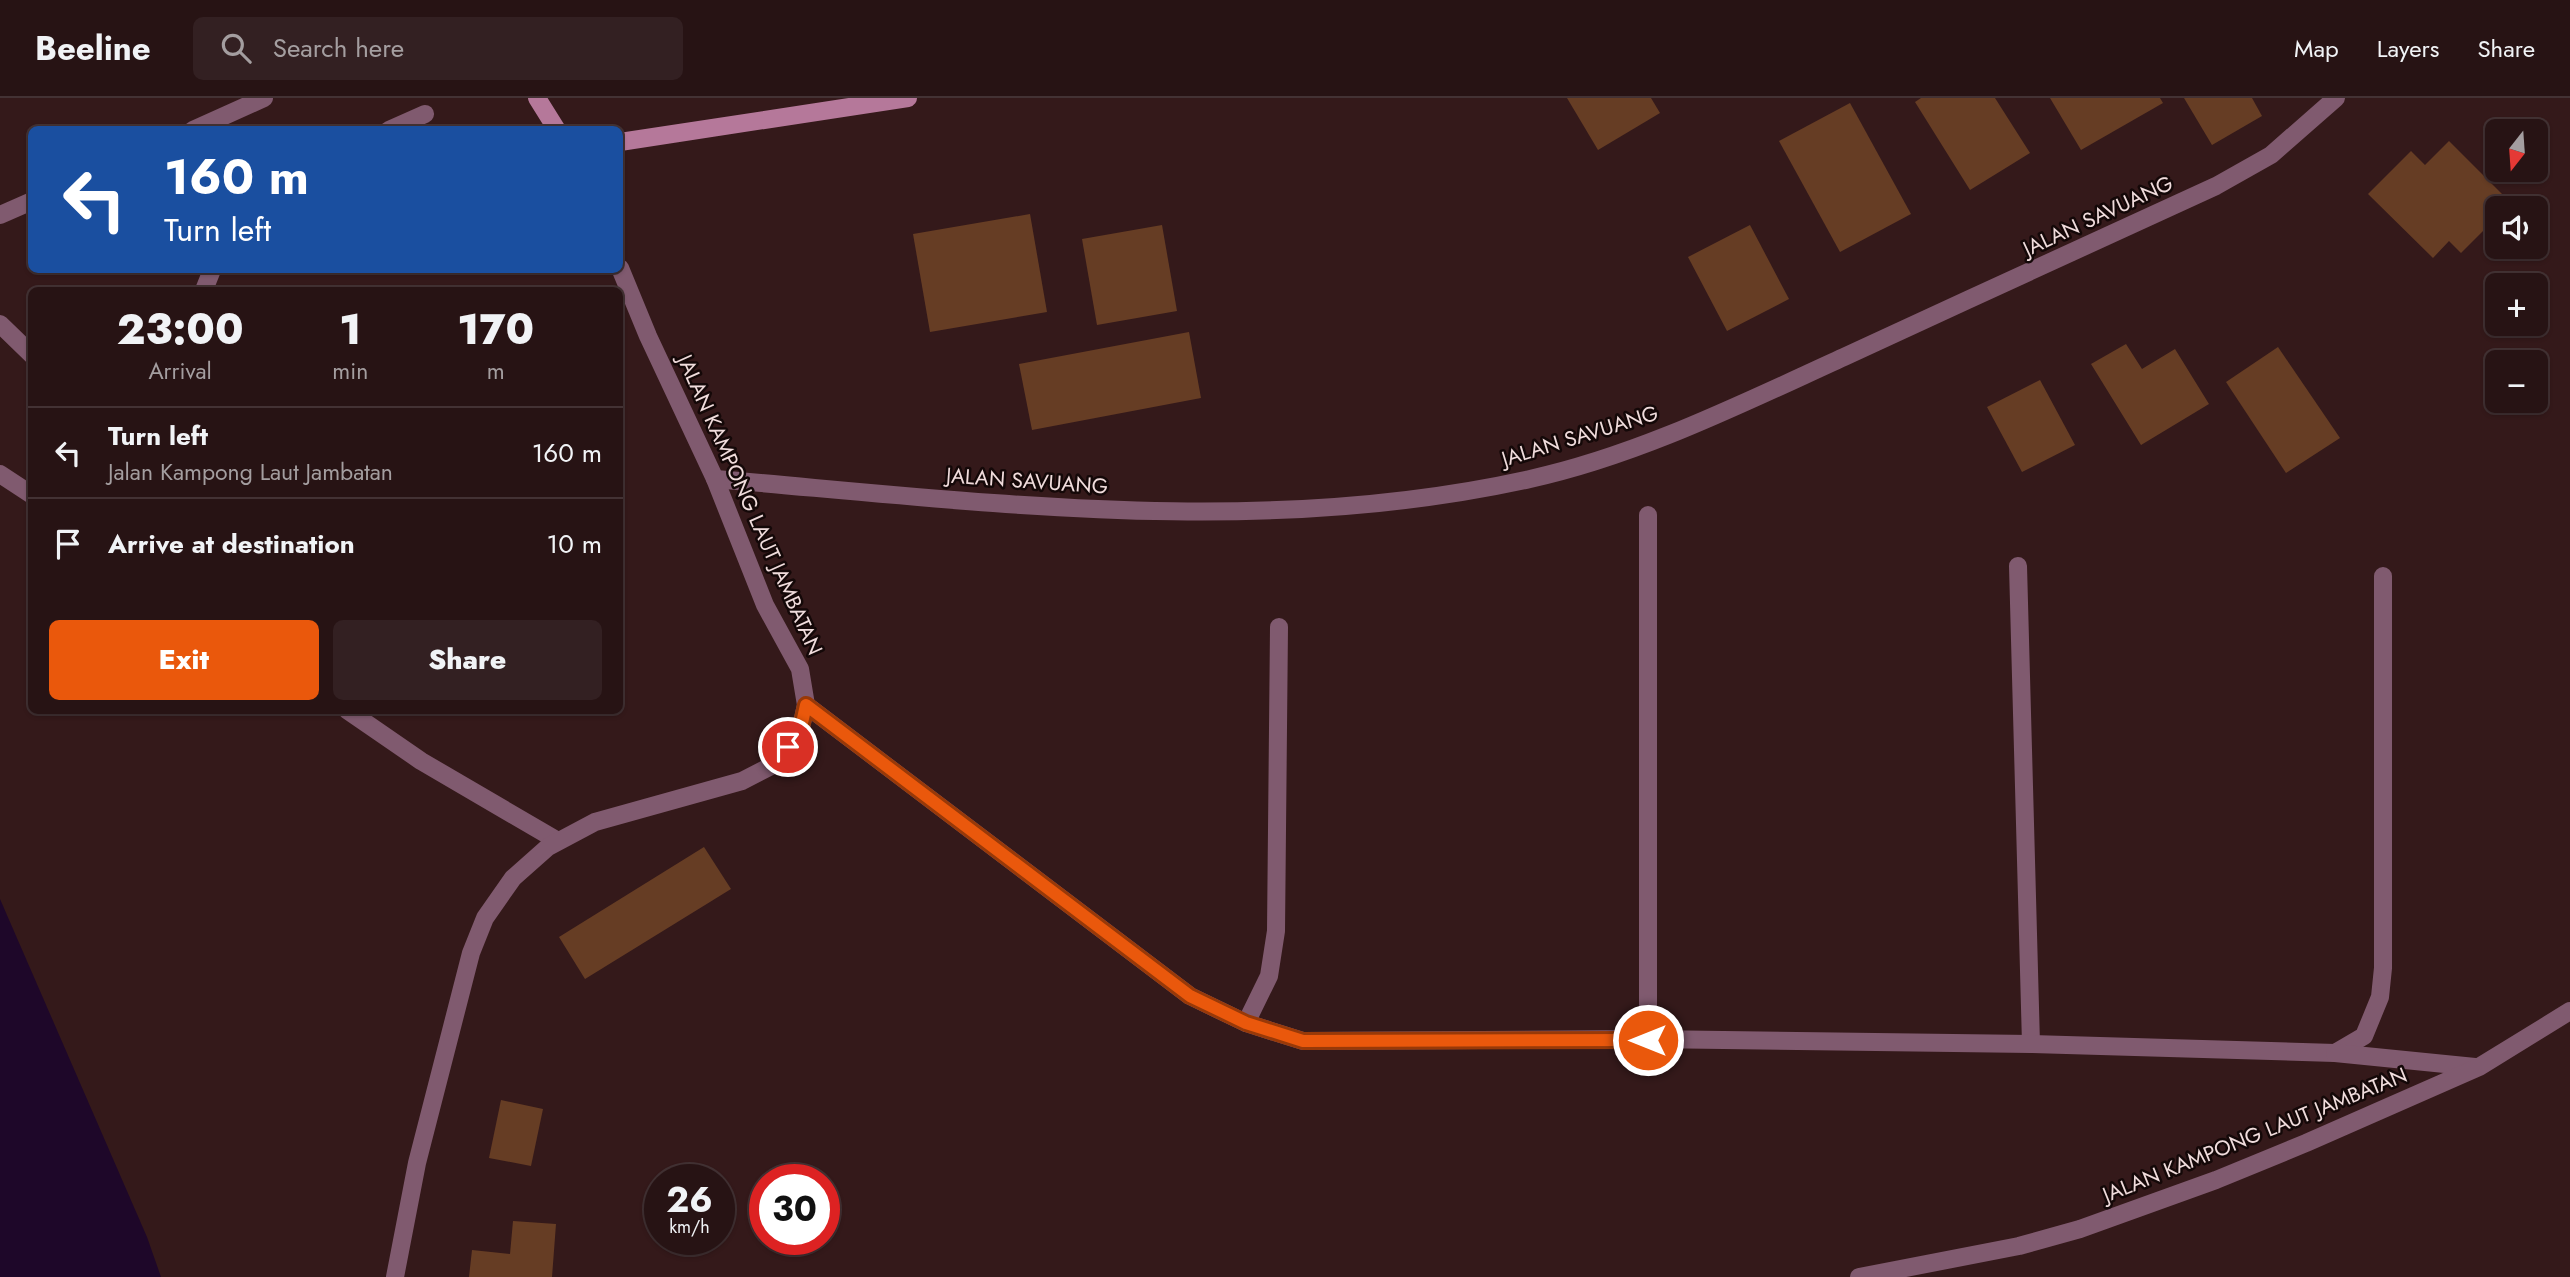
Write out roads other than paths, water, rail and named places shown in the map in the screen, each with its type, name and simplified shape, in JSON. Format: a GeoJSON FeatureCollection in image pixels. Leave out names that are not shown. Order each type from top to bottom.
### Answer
{"type":"FeatureCollection","features":[{"type":"Feature","properties":{"kind":"main road"},"geometry":{"type":"LineString","coordinates":[[537,98],[554,126]]}},
{"type":"Feature","properties":{"kind":"main road"},"geometry":{"type":"LineString","coordinates":[[623,142],[908,98]]}},
{"type":"Feature","properties":{"kind":"street"},"geometry":{"type":"LineString","coordinates":[[202,126],[264,98]]}},
{"type":"Feature","properties":{"kind":"street","name":"JALAN SAVUANG"},"geometry":{"type":"LineString","coordinates":[[715,479],[1086,510],[1191,512],[1310,509],[1373,503],[1423,498],[1532,479],[1625,451],[1729,410],[2217,186],[2272,155],[2336,98]]}},
{"type":"Feature","properties":{"kind":"street"},"geometry":{"type":"LineString","coordinates":[[398,126],[425,114]]}},
{"type":"Feature","properties":{"kind":"street"},"geometry":{"type":"LineString","coordinates":[[0,215],[28,203]]}},
{"type":"Feature","properties":{"kind":"street","name":"JALAN KAMPONG LAUT JAMBATAN"},"geometry":{"type":"LineString","coordinates":[[395,1277],[417,1163],[471,953],[485,918],[513,878],[548,847],[595,822],[741,780],[777,763],[800,732],[806,705],[800,669],[765,606],[715,479],[648,336],[622,273]]}},
{"type":"Feature","properties":{"kind":"street"},"geometry":{"type":"LineString","coordinates":[[0,324],[28,351]]}},
{"type":"Feature","properties":{"kind":"street"},"geometry":{"type":"LineString","coordinates":[[0,474],[28,492]]}},
{"type":"Feature","properties":{"kind":"street"},"geometry":{"type":"LineString","coordinates":[[1648,514],[1648,1040]]}},
{"type":"Feature","properties":{"kind":"street"},"geometry":{"type":"LineString","coordinates":[[2018,566],[2031,1044]]}},
{"type":"Feature","properties":{"kind":"street"},"geometry":{"type":"LineString","coordinates":[[2335,1054],[2364,1036],[2381,997],[2383,576]]}},
{"type":"Feature","properties":{"kind":"street"},"geometry":{"type":"LineString","coordinates":[[1246,1023],[1269,976],[1276,931],[1279,627]]}},
{"type":"Feature","properties":{"kind":"street"},"geometry":{"type":"LineString","coordinates":[[806,705],[1190,996],[1246,1023],[1303,1041],[1648,1040],[2031,1044],[2335,1054],[2479,1067]]}},
{"type":"Feature","properties":{"kind":"street"},"geometry":{"type":"LineString","coordinates":[[353,714],[421,761],[558,841]]}},
{"type":"Feature","properties":{"kind":"street","name":"JALAN KAMPONG LAUT JAMBATAN"},"geometry":{"type":"LineString","coordinates":[[1858,1277],[2019,1246],[2080,1229],[2216,1180],[2479,1067],[2570,1012]]}}]}
